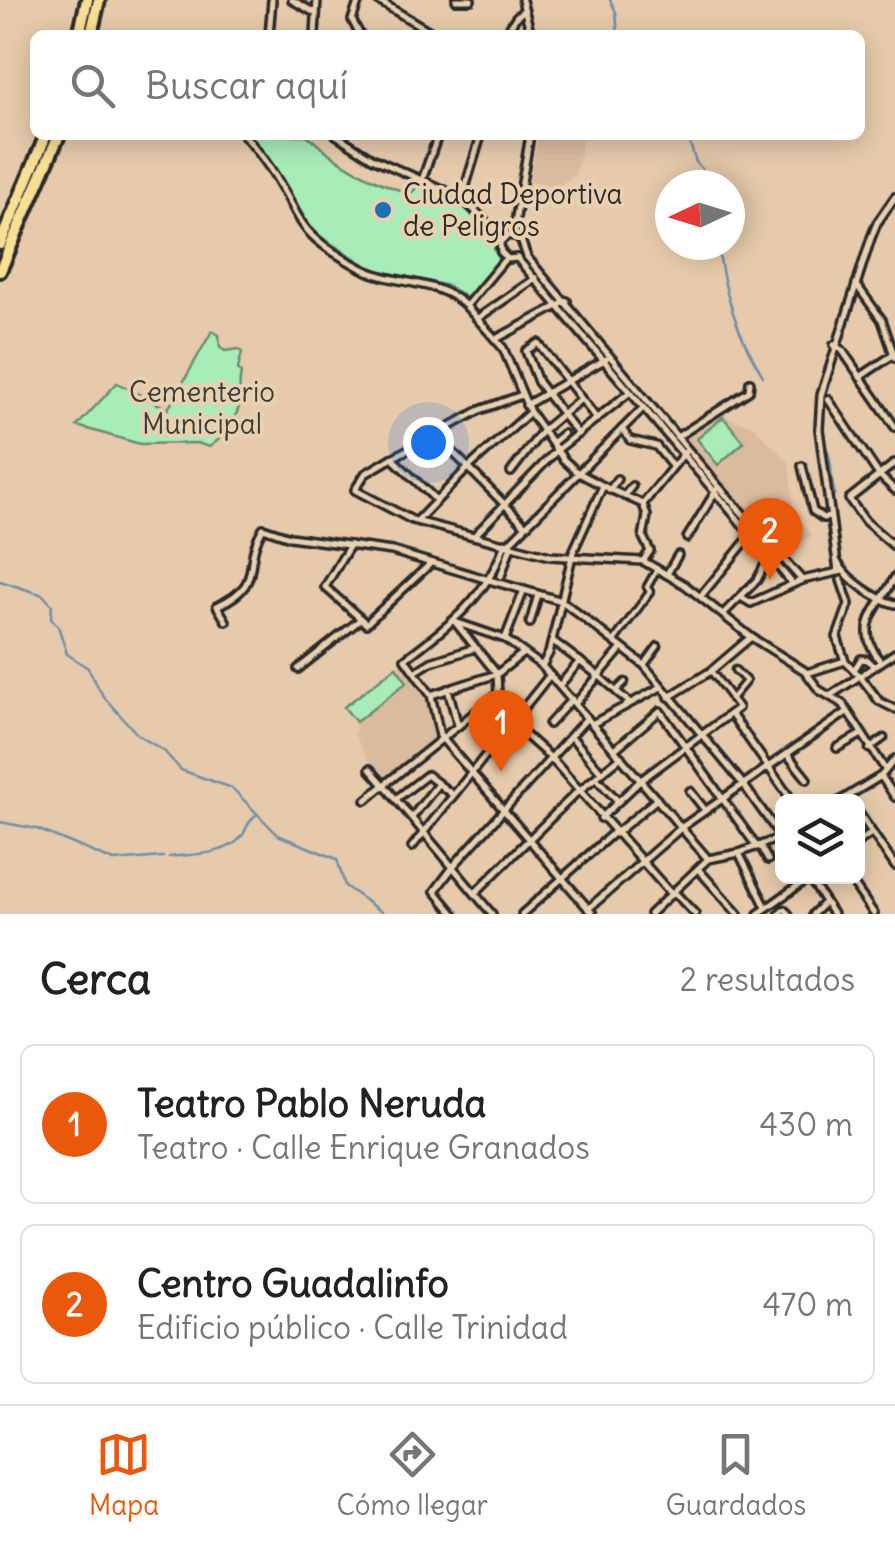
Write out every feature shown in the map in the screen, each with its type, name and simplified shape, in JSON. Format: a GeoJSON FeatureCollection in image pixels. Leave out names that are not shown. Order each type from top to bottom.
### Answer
{"type":"FeatureCollection","features":[{"type":"Feature","properties":{"kind":"highway"},"geometry":{"type":"LineString","coordinates":[[79,30],[87,0]]}},
{"type":"Feature","properties":{"kind":"highway"},"geometry":{"type":"LineString","coordinates":[[91,30],[99,0]]}},
{"type":"Feature","properties":{"kind":"highway"},"geometry":{"type":"LineString","coordinates":[[0,244],[44,140]]}},
{"type":"Feature","properties":{"kind":"highway"},"geometry":{"type":"LineString","coordinates":[[0,271],[57,140]]}},
{"type":"Feature","properties":{"kind":"street"},"geometry":{"type":"LineString","coordinates":[[270,30],[272,0]]}},
{"type":"Feature","properties":{"kind":"street"},"geometry":{"type":"LineString","coordinates":[[292,0],[314,13]]}},
{"type":"Feature","properties":{"kind":"street"},"geometry":{"type":"LineString","coordinates":[[314,30],[318,0]]}},
{"type":"Feature","properties":{"kind":"street"},"geometry":{"type":"LineString","coordinates":[[357,30],[352,20],[359,0]]}},
{"type":"Feature","properties":{"kind":"street"},"geometry":{"type":"LineString","coordinates":[[377,0],[428,30]]}},
{"type":"Feature","properties":{"kind":"street"},"geometry":{"type":"LineString","coordinates":[[456,0],[471,0]]}},
{"type":"Feature","properties":{"kind":"street"},"geometry":{"type":"LineString","coordinates":[[522,0],[530,30]]}},
{"type":"Feature","properties":{"kind":"street"},"geometry":{"type":"LineString","coordinates":[[508,30],[525,10]]}},
{"type":"Feature","properties":{"kind":"street"},"geometry":{"type":"LineString","coordinates":[[248,140],[274,172],[308,231],[319,241],[387,279],[456,295],[508,357],[528,408],[557,450],[577,472],[643,504]]}},
{"type":"Feature","properties":{"kind":"street"},"geometry":{"type":"LineString","coordinates":[[344,140],[372,158],[462,198],[503,239]]}},
{"type":"Feature","properties":{"kind":"street"},"geometry":{"type":"LineString","coordinates":[[422,180],[435,140]]}},
{"type":"Feature","properties":{"kind":"street"},"geometry":{"type":"LineString","coordinates":[[462,198],[479,140]]}},
{"type":"Feature","properties":{"kind":"street"},"geometry":{"type":"LineString","coordinates":[[514,235],[529,140]]}},
{"type":"Feature","properties":{"kind":"street"},"geometry":{"type":"LineString","coordinates":[[895,197],[877,223],[834,345],[819,412],[830,516],[849,604],[838,637],[845,661],[879,700],[895,709]]}},
{"type":"Feature","properties":{"kind":"street"},"geometry":{"type":"LineString","coordinates":[[503,239],[514,235]]}},
{"type":"Feature","properties":{"kind":"street"},"geometry":{"type":"LineString","coordinates":[[514,235],[646,406],[792,583]]}},
{"type":"Feature","properties":{"kind":"street"},"geometry":{"type":"LineString","coordinates":[[503,239],[500,248],[506,258]]}},
{"type":"Feature","properties":{"kind":"street"},"geometry":{"type":"LineString","coordinates":[[517,258],[523,251]]}},
{"type":"Feature","properties":{"kind":"street"},"geometry":{"type":"LineString","coordinates":[[466,306],[506,258]]}},
{"type":"Feature","properties":{"kind":"street"},"geometry":{"type":"LineString","coordinates":[[506,258],[517,258],[536,278],[608,358],[630,392],[677,437],[684,452]]}},
{"type":"Feature","properties":{"kind":"street"},"geometry":{"type":"LineString","coordinates":[[478,318],[536,278]]}},
{"type":"Feature","properties":{"kind":"street"},"geometry":{"type":"LineString","coordinates":[[856,284],[882,320],[894,356],[860,377]]}},
{"type":"Feature","properties":{"kind":"street"},"geometry":{"type":"LineString","coordinates":[[496,339],[566,301]]}},
{"type":"Feature","properties":{"kind":"street"},"geometry":{"type":"LineString","coordinates":[[578,434],[546,393],[526,351],[538,343],[597,418]]}},
{"type":"Feature","properties":{"kind":"street"},"geometry":{"type":"LineString","coordinates":[[834,345],[842,350],[895,427]]}},
{"type":"Feature","properties":{"kind":"street"},"geometry":{"type":"LineString","coordinates":[[417,521],[528,408],[546,393],[608,358]]}},
{"type":"Feature","properties":{"kind":"street"},"geometry":{"type":"LineString","coordinates":[[677,437],[749,391],[750,382]]}},
{"type":"Feature","properties":{"kind":"street"},"geometry":{"type":"LineString","coordinates":[[476,534],[557,450],[630,392]]}},
{"type":"Feature","properties":{"kind":"street"},"geometry":{"type":"LineString","coordinates":[[522,396],[480,410],[392,458],[364,474],[355,490],[417,521],[550,556],[642,561],[658,568],[807,674],[819,690],[842,704],[895,797]]}},
{"type":"Feature","properties":{"kind":"street"},"geometry":{"type":"LineString","coordinates":[[512,472],[543,430],[581,399]]}},
{"type":"Feature","properties":{"kind":"street"},"geometry":{"type":"LineString","coordinates":[[828,399],[879,475],[895,490]]}},
{"type":"Feature","properties":{"kind":"street"},"geometry":{"type":"LineString","coordinates":[[646,406],[508,544],[488,580],[455,622],[406,658],[431,694],[442,738],[589,912],[682,827],[847,712]]}},
{"type":"Feature","properties":{"kind":"street"},"geometry":{"type":"LineString","coordinates":[[621,428],[630,440],[656,446],[672,466]]}},
{"type":"Feature","properties":{"kind":"street"},"geometry":{"type":"LineString","coordinates":[[552,443],[562,434]]}},
{"type":"Feature","properties":{"kind":"street"},"geometry":{"type":"LineString","coordinates":[[437,436],[525,525]]}},
{"type":"Feature","properties":{"kind":"street"},"geometry":{"type":"LineString","coordinates":[[643,504],[684,452]]}},
{"type":"Feature","properties":{"kind":"street"},"geometry":{"type":"LineString","coordinates":[[392,458],[436,500]]}},
{"type":"Feature","properties":{"kind":"street"},"geometry":{"type":"LineString","coordinates":[[895,463],[849,499],[895,547]]}},
{"type":"Feature","properties":{"kind":"street"},"geometry":{"type":"LineString","coordinates":[[802,466],[813,511],[823,518],[830,516]]}},
{"type":"Feature","properties":{"kind":"street"},"geometry":{"type":"LineString","coordinates":[[542,666],[584,525],[606,488],[616,480]]}},
{"type":"Feature","properties":{"kind":"street"},"geometry":{"type":"LineString","coordinates":[[624,496],[632,486]]}},
{"type":"Feature","properties":{"kind":"street"},"geometry":{"type":"LineString","coordinates":[[687,538],[716,490]]}},
{"type":"Feature","properties":{"kind":"street"},"geometry":{"type":"LineString","coordinates":[[642,561],[650,551],[643,537],[643,504]]}},
{"type":"Feature","properties":{"kind":"street"},"geometry":{"type":"LineString","coordinates":[[226,621],[216,606],[238,596],[248,584],[263,528],[290,537],[392,552],[562,602],[644,665],[775,827]]}},
{"type":"Feature","properties":{"kind":"street"},"geometry":{"type":"LineString","coordinates":[[752,532],[802,580]]}},
{"type":"Feature","properties":{"kind":"street"},"geometry":{"type":"LineString","coordinates":[[701,596],[752,532]]}},
{"type":"Feature","properties":{"kind":"street"},"geometry":{"type":"LineString","coordinates":[[501,576],[508,544]]}},
{"type":"Feature","properties":{"kind":"street"},"geometry":{"type":"LineString","coordinates":[[350,545],[325,587],[366,624],[429,565]]}},
{"type":"Feature","properties":{"kind":"street"},"geometry":{"type":"LineString","coordinates":[[667,574],[678,555]]}},
{"type":"Feature","properties":{"kind":"street"},"geometry":{"type":"LineString","coordinates":[[723,614],[758,580],[769,557]]}},
{"type":"Feature","properties":{"kind":"street"},"geometry":{"type":"LineString","coordinates":[[614,641],[650,592],[647,587],[658,568]]}},
{"type":"Feature","properties":{"kind":"street"},"geometry":{"type":"LineString","coordinates":[[741,596],[751,602],[792,583],[840,575],[895,604]]}},
{"type":"Feature","properties":{"kind":"street"},"geometry":{"type":"LineString","coordinates":[[880,661],[867,642],[865,631],[895,577]]}},
{"type":"Feature","properties":{"kind":"street"},"geometry":{"type":"LineString","coordinates":[[505,639],[524,590]]}},
{"type":"Feature","properties":{"kind":"street"},"geometry":{"type":"LineString","coordinates":[[530,622],[538,594]]}},
{"type":"Feature","properties":{"kind":"street"},"geometry":{"type":"LineString","coordinates":[[298,669],[361,619]]}},
{"type":"Feature","properties":{"kind":"street"},"geometry":{"type":"LineString","coordinates":[[455,622],[505,639],[542,666],[708,860]]}},
{"type":"Feature","properties":{"kind":"street"},"geometry":{"type":"LineString","coordinates":[[455,622],[497,674],[498,694],[512,723],[551,758],[642,863],[695,914]]}},
{"type":"Feature","properties":{"kind":"street"},"geometry":{"type":"LineString","coordinates":[[668,698],[710,671],[751,637]]}},
{"type":"Feature","properties":{"kind":"street"},"geometry":{"type":"LineString","coordinates":[[552,641],[629,702]]}},
{"type":"Feature","properties":{"kind":"street"},"geometry":{"type":"LineString","coordinates":[[644,665],[658,646]]}},
{"type":"Feature","properties":{"kind":"street"},"geometry":{"type":"LineString","coordinates":[[415,672],[430,662],[475,648]]}},
{"type":"Feature","properties":{"kind":"street"},"geometry":{"type":"LineString","coordinates":[[549,724],[622,648]]}},
{"type":"Feature","properties":{"kind":"street"},"geometry":{"type":"LineString","coordinates":[[830,696],[895,653]]}},
{"type":"Feature","properties":{"kind":"street"},"geometry":{"type":"LineString","coordinates":[[431,694],[497,674],[523,654]]}},
{"type":"Feature","properties":{"kind":"street"},"geometry":{"type":"LineString","coordinates":[[730,654],[736,660]]}},
{"type":"Feature","properties":{"kind":"street"},"geometry":{"type":"LineString","coordinates":[[854,670],[861,659],[873,666]]}},
{"type":"Feature","properties":{"kind":"street"},"geometry":{"type":"LineString","coordinates":[[560,685],[581,661]]}},
{"type":"Feature","properties":{"kind":"street"},"geometry":{"type":"LineString","coordinates":[[807,674],[845,661]]}},
{"type":"Feature","properties":{"kind":"street"},"geometry":{"type":"LineString","coordinates":[[731,698],[746,681],[734,670]]}},
{"type":"Feature","properties":{"kind":"street"},"geometry":{"type":"LineString","coordinates":[[601,818],[640,780],[738,708],[710,671]]}},
{"type":"Feature","properties":{"kind":"street"},"geometry":{"type":"LineString","coordinates":[[412,847],[550,675]]}},
{"type":"Feature","properties":{"kind":"street"},"geometry":{"type":"LineString","coordinates":[[616,691],[625,682]]}},
{"type":"Feature","properties":{"kind":"street"},"geometry":{"type":"LineString","coordinates":[[454,914],[435,891],[551,758],[590,721],[661,687]]}},
{"type":"Feature","properties":{"kind":"street"},"geometry":{"type":"LineString","coordinates":[[448,689],[458,726]]}},
{"type":"Feature","properties":{"kind":"street"},"geometry":{"type":"LineString","coordinates":[[366,800],[498,694]]}},
{"type":"Feature","properties":{"kind":"street"},"geometry":{"type":"LineString","coordinates":[[615,749],[660,709],[768,860]]}},
{"type":"Feature","properties":{"kind":"street"},"geometry":{"type":"LineString","coordinates":[[731,714],[787,794]]}},
{"type":"Feature","properties":{"kind":"street"},"geometry":{"type":"LineString","coordinates":[[837,748],[860,734]]}},
{"type":"Feature","properties":{"kind":"street"},"geometry":{"type":"LineString","coordinates":[[869,748],[884,738]]}},
{"type":"Feature","properties":{"kind":"street"},"geometry":{"type":"LineString","coordinates":[[574,739],[618,801]]}},
{"type":"Feature","properties":{"kind":"street"},"geometry":{"type":"LineString","coordinates":[[787,754],[806,779]]}},
{"type":"Feature","properties":{"kind":"street"},"geometry":{"type":"LineString","coordinates":[[475,894],[527,839],[621,757]]}},
{"type":"Feature","properties":{"kind":"street"},"geometry":{"type":"LineString","coordinates":[[855,794],[895,759]]}},
{"type":"Feature","properties":{"kind":"street"},"geometry":{"type":"LineString","coordinates":[[370,769],[492,914]]}},
{"type":"Feature","properties":{"kind":"street"},"geometry":{"type":"LineString","coordinates":[[396,799],[427,775],[452,795]]}},
{"type":"Feature","properties":{"kind":"street"},"geometry":{"type":"LineString","coordinates":[[412,817],[438,784]]}},
{"type":"Feature","properties":{"kind":"street"},"geometry":{"type":"LineString","coordinates":[[690,791],[705,810]]}},
{"type":"Feature","properties":{"kind":"street"},"geometry":{"type":"LineString","coordinates":[[522,914],[657,799]]}},
{"type":"Feature","properties":{"kind":"street"},"geometry":{"type":"LineString","coordinates":[[865,822],[895,866]]}},
{"type":"Feature","properties":{"kind":"street"},"geometry":{"type":"LineString","coordinates":[[865,838],[872,833]]}},
{"type":"Feature","properties":{"kind":"street"},"geometry":{"type":"LineString","coordinates":[[650,914],[708,860],[775,840]]}},
{"type":"Feature","properties":{"kind":"street"},"geometry":{"type":"LineString","coordinates":[[739,853],[766,907]]}},
{"type":"Feature","properties":{"kind":"street"},"geometry":{"type":"LineString","coordinates":[[698,869],[738,914]]}},
{"type":"Feature","properties":{"kind":"street"},"geometry":{"type":"LineString","coordinates":[[759,914],[799,884]]}},
{"type":"Feature","properties":{"kind":"street"},"geometry":{"type":"LineString","coordinates":[[813,884],[832,914]]}},
{"type":"Feature","properties":{"kind":"street"},"geometry":{"type":"LineString","coordinates":[[853,884],[874,914]]}},
{"type":"Feature","properties":{"kind":"street"},"geometry":{"type":"LineString","coordinates":[[813,914],[825,902]]}},
{"type":"Feature","properties":{"kind":"street"},"geometry":{"type":"LineString","coordinates":[[779,914],[784,909],[789,914]]}},
{"type":"Feature","properties":{"kind":"shaded area"},"geometry":{"type":"Polygon","coordinates":[[[538,140],[583,140],[575,175],[557,187],[529,182],[538,140]]]}},
{"type":"Feature","properties":{"kind":"shaded area"},"geometry":{"type":"Polygon","coordinates":[[[722,409],[729,419],[752,425],[789,462],[794,513],[812,535],[790,550],[786,545],[779,551],[682,437],[722,409]]]}},
{"type":"Feature","properties":{"kind":"shaded area"},"geometry":{"type":"Polygon","coordinates":[[[402,662],[428,699],[436,738],[385,778],[368,760],[354,734],[354,721],[343,707],[402,662]]]}},
{"type":"Feature","properties":{"kind":"green space","name":"Ciudad Deportiva de Peligros"},"geometry":{"type":"Polygon","coordinates":[[[250,140],[313,140],[343,163],[381,183],[410,194],[418,186],[460,203],[496,239],[494,250],[500,260],[467,298],[448,286],[372,269],[306,223],[273,165],[250,140]]]}},
{"type":"Feature","properties":{"kind":"green space","name":"Cementerio Municipal"},"geometry":{"type":"Polygon","coordinates":[[[212,331],[219,335],[220,347],[225,351],[242,352],[238,369],[239,407],[227,430],[209,447],[197,443],[140,444],[77,426],[117,383],[168,409],[212,331]]]}},
{"type":"Feature","properties":{"kind":"green space"},"geometry":{"type":"Polygon","coordinates":[[[723,417],[744,442],[718,465],[697,439],[723,417]]]}},
{"type":"Feature","properties":{"kind":"green space"},"geometry":{"type":"Polygon","coordinates":[[[396,667],[407,682],[356,722],[344,707],[396,667]]]}},
{"type":"Feature","properties":{"kind":"waterway"},"geometry":{"type":"LineString","coordinates":[[610,0],[618,30]]}},
{"type":"Feature","properties":{"kind":"waterway"},"geometry":{"type":"LineString","coordinates":[[689,140],[703,170]]}},
{"type":"Feature","properties":{"kind":"waterway"},"geometry":{"type":"LineString","coordinates":[[721,260],[733,313],[763,376]]}},
{"type":"Feature","properties":{"kind":"waterway"},"geometry":{"type":"LineString","coordinates":[[826,447],[835,494]]}},
{"type":"Feature","properties":{"kind":"waterway"},"geometry":{"type":"LineString","coordinates":[[0,581],[43,595],[52,605],[51,618],[58,626],[67,654],[88,668],[103,696],[138,735],[164,751],[181,770],[232,788],[278,835],[337,859],[345,886],[384,914]]}},
{"type":"Feature","properties":{"kind":"waterway"},"geometry":{"type":"LineString","coordinates":[[169,857],[227,847],[242,836],[256,815]]}},
{"type":"Feature","properties":{"kind":"waterway"},"geometry":{"type":"LineString","coordinates":[[0,822],[37,829],[114,861],[163,857]]}},
{"type":"Feature","properties":{"kind":"place","name":"Ciudad Deportiva de Peligros"},"geometry":{"type":"Point","coordinates":[383,210]}},
{"type":"Feature","properties":{"kind":"place","name":"Centro Guadalinfo"},"geometry":{"type":"Point","coordinates":[770,580]}},
{"type":"Feature","properties":{"kind":"place","name":"Teatro Pablo Neruda"},"geometry":{"type":"Point","coordinates":[501,772]}}]}
